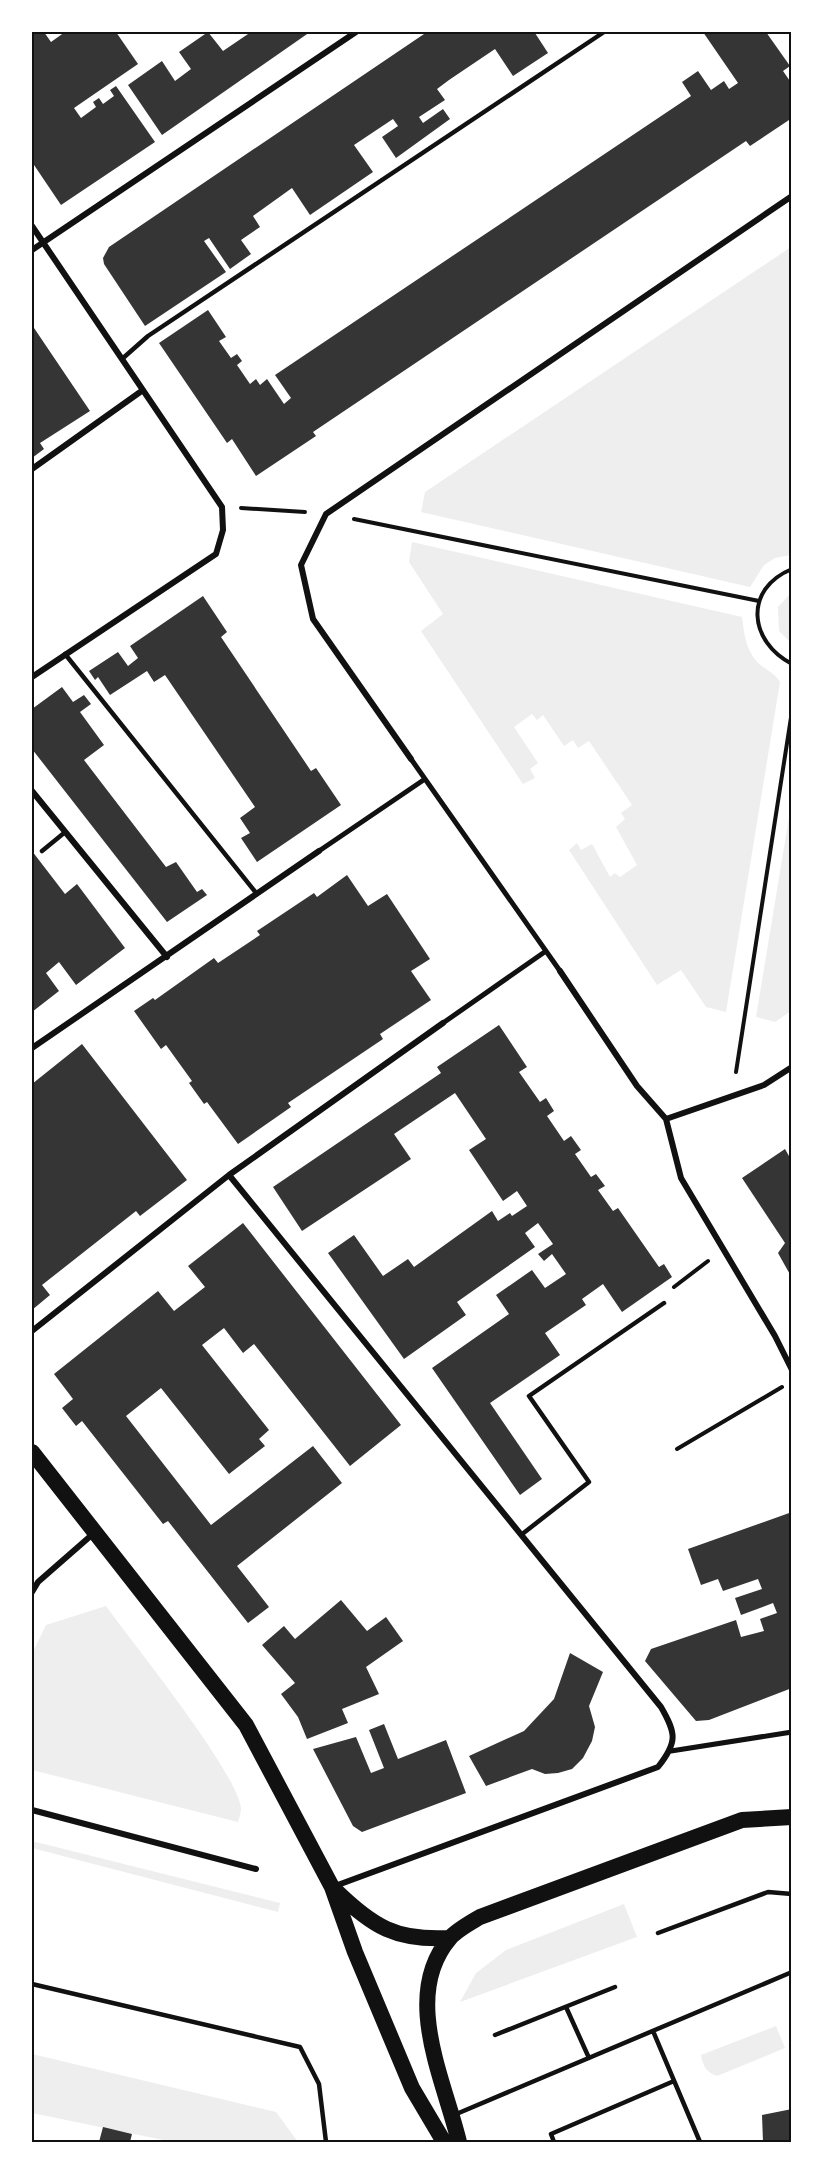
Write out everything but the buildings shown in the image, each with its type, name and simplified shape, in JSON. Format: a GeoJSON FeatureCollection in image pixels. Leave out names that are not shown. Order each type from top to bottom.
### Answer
{"type":"FeatureCollection","features":[{"type":"Feature","properties":{"kind":"highway"},"geometry":{"type":"LineString","coordinates":[[32,1452],[246,1725],[332,1887],[355,1952],[412,2088],[444,2142]]}},
{"type":"Feature","properties":{"kind":"highway"},"geometry":{"type":"LineString","coordinates":[[459,2142],[431,2043],[425,1993],[434,1963],[450,1938],[480,1917],[700,1833],[742,1820],[792,1817]]}},
{"type":"Feature","properties":{"kind":"highway"},"geometry":{"type":"LineString","coordinates":[[332,1887],[363,1917],[388,1930],[419,1939],[450,1938]]}},
{"type":"Feature","properties":{"kind":"street"},"geometry":{"type":"LineString","coordinates":[[32,250],[356,32]]}},
{"type":"Feature","properties":{"kind":"street"},"geometry":{"type":"LineString","coordinates":[[791,1365],[681,1178],[666,1119],[637,1086],[560,971],[313,620],[301,565],[326,514],[792,196]]}},
{"type":"Feature","properties":{"kind":"street"},"geometry":{"type":"LineString","coordinates":[[32,226],[222,507],[223,530],[216,554],[32,676]]}},
{"type":"Feature","properties":{"kind":"street"},"geometry":{"type":"LineString","coordinates":[[32,469],[143,390]]}},
{"type":"Feature","properties":{"kind":"street"},"geometry":{"type":"LineString","coordinates":[[32,1048],[425,779]]}},
{"type":"Feature","properties":{"kind":"street"},"geometry":{"type":"LineString","coordinates":[[32,791],[167,957]]}},
{"type":"Feature","properties":{"kind":"street"},"geometry":{"type":"LineString","coordinates":[[32,1331],[229,1175],[546,951]]}},
{"type":"Feature","properties":{"kind":"street"},"geometry":{"type":"LineString","coordinates":[[666,1119],[764,1085],[792,1067]]}},
{"type":"Feature","properties":{"kind":"street"},"geometry":{"type":"LineString","coordinates":[[229,1175],[661,1707],[674,1729],[671,1751],[658,1767],[332,1887]]}},
{"type":"Feature","properties":{"kind":"street"},"geometry":{"type":"LineString","coordinates":[[32,1592],[38,1581],[94,1533]]}},
{"type":"Feature","properties":{"kind":"street"},"geometry":{"type":"LineString","coordinates":[[671,1751],[792,1732]]}},
{"type":"Feature","properties":{"kind":"street"},"geometry":{"type":"LineString","coordinates":[[32,1810],[256,1869]]}},
{"type":"Feature","properties":{"kind":"lane"},"geometry":{"type":"LineString","coordinates":[[122,359],[148,336],[604,32]]}},
{"type":"Feature","properties":{"kind":"lane"},"geometry":{"type":"LineString","coordinates":[[65,654],[257,894]]}},
{"type":"Feature","properties":{"kind":"lane"},"geometry":{"type":"LineString","coordinates":[[42,851],[64,833]]}},
{"type":"Feature","properties":{"kind":"lane"},"geometry":{"type":"LineString","coordinates":[[521,1535],[589,1482],[529,1396],[664,1303]]}},
{"type":"Feature","properties":{"kind":"lane"},"geometry":{"type":"LineString","coordinates":[[658,1933],[768,1892],[792,1894]]}},
{"type":"Feature","properties":{"kind":"lane"},"geometry":{"type":"LineString","coordinates":[[452,2116],[792,1972]]}},
{"type":"Feature","properties":{"kind":"lane"},"geometry":{"type":"LineString","coordinates":[[32,1983],[300,2046],[319,2084],[326,2142]]}},
{"type":"Feature","properties":{"kind":"lane"},"geometry":{"type":"LineString","coordinates":[[495,2035],[615,1987]]}},
{"type":"Feature","properties":{"kind":"lane"},"geometry":{"type":"LineString","coordinates":[[566,2007],[589,2058]]}},
{"type":"Feature","properties":{"kind":"lane"},"geometry":{"type":"LineString","coordinates":[[653,2031],[700,2142]]}},
{"type":"Feature","properties":{"kind":"lane"},"geometry":{"type":"LineString","coordinates":[[554,2142],[550,2134],[674,2081]]}},
{"type":"Feature","properties":{"kind":"path"},"geometry":{"type":"LineString","coordinates":[[222,507],[326,514],[759,601]]}},
{"type":"Feature","properties":{"kind":"path"},"geometry":{"type":"LineString","coordinates":[[792,569],[781,573],[767,585],[759,601],[757,620],[761,637],[777,656],[792,664]]}},
{"type":"Feature","properties":{"kind":"path"},"geometry":{"type":"LineString","coordinates":[[733,1097],[792,711]]}},
{"type":"Feature","properties":{"kind":"path"},"geometry":{"type":"LineString","coordinates":[[664,1303],[669,1291],[723,1250]]}},
{"type":"Feature","properties":{"kind":"path"},"geometry":{"type":"LineString","coordinates":[[677,1449],[792,1382]]}},
{"type":"Feature","properties":{"kind":"shaded area"},"geometry":{"type":"Polygon","coordinates":[[[791,247],[791,555],[775,558],[764,565],[750,587],[421,512],[425,492],[791,247]]]}},
{"type":"Feature","properties":{"kind":"shaded area"},"geometry":{"type":"Polygon","coordinates":[[[412,542],[742,617],[751,653],[758,663],[773,673],[780,682],[726,1012],[706,1007],[681,970],[657,985],[569,850],[577,843],[581,850],[592,844],[610,877],[615,873],[620,877],[637,865],[616,827],[625,819],[621,813],[632,805],[589,741],[578,748],[573,740],[564,746],[543,715],[537,720],[532,714],[514,727],[538,763],[530,769],[535,778],[523,784],[421,631],[443,614],[409,562],[412,542]]]}},
{"type":"Feature","properties":{"kind":"shaded area"},"geometry":{"type":"Polygon","coordinates":[[[791,593],[791,643],[779,631],[778,607],[791,593]]]}},
{"type":"Feature","properties":{"kind":"shaded area"},"geometry":{"type":"Polygon","coordinates":[[[791,805],[791,1011],[775,1022],[756,1017],[791,805]]]}},
{"type":"Feature","properties":{"kind":"shaded area"},"geometry":{"type":"Polygon","coordinates":[[[106,1606],[223,1767],[236,1792],[241,1809],[238,1822],[32,1770],[32,1654],[46,1625],[106,1606]]]}},
{"type":"Feature","properties":{"kind":"shaded area"},"geometry":{"type":"Polygon","coordinates":[[[32,1841],[280,1903],[278,1912],[32,1848],[32,1841]]]}},
{"type":"Feature","properties":{"kind":"shaded area"},"geometry":{"type":"Polygon","coordinates":[[[624,1904],[637,1937],[460,2002],[476,1973],[506,1950],[624,1904]]]}},
{"type":"Feature","properties":{"kind":"shaded area"},"geometry":{"type":"Polygon","coordinates":[[[776,2026],[785,2048],[717,2076],[710,2073],[704,2065],[701,2055],[776,2026]]]}},
{"type":"Feature","properties":{"kind":"shaded area"},"geometry":{"type":"Polygon","coordinates":[[[32,2054],[276,2112],[298,2142],[173,2142],[32,2113],[32,2054]]]}}]}
